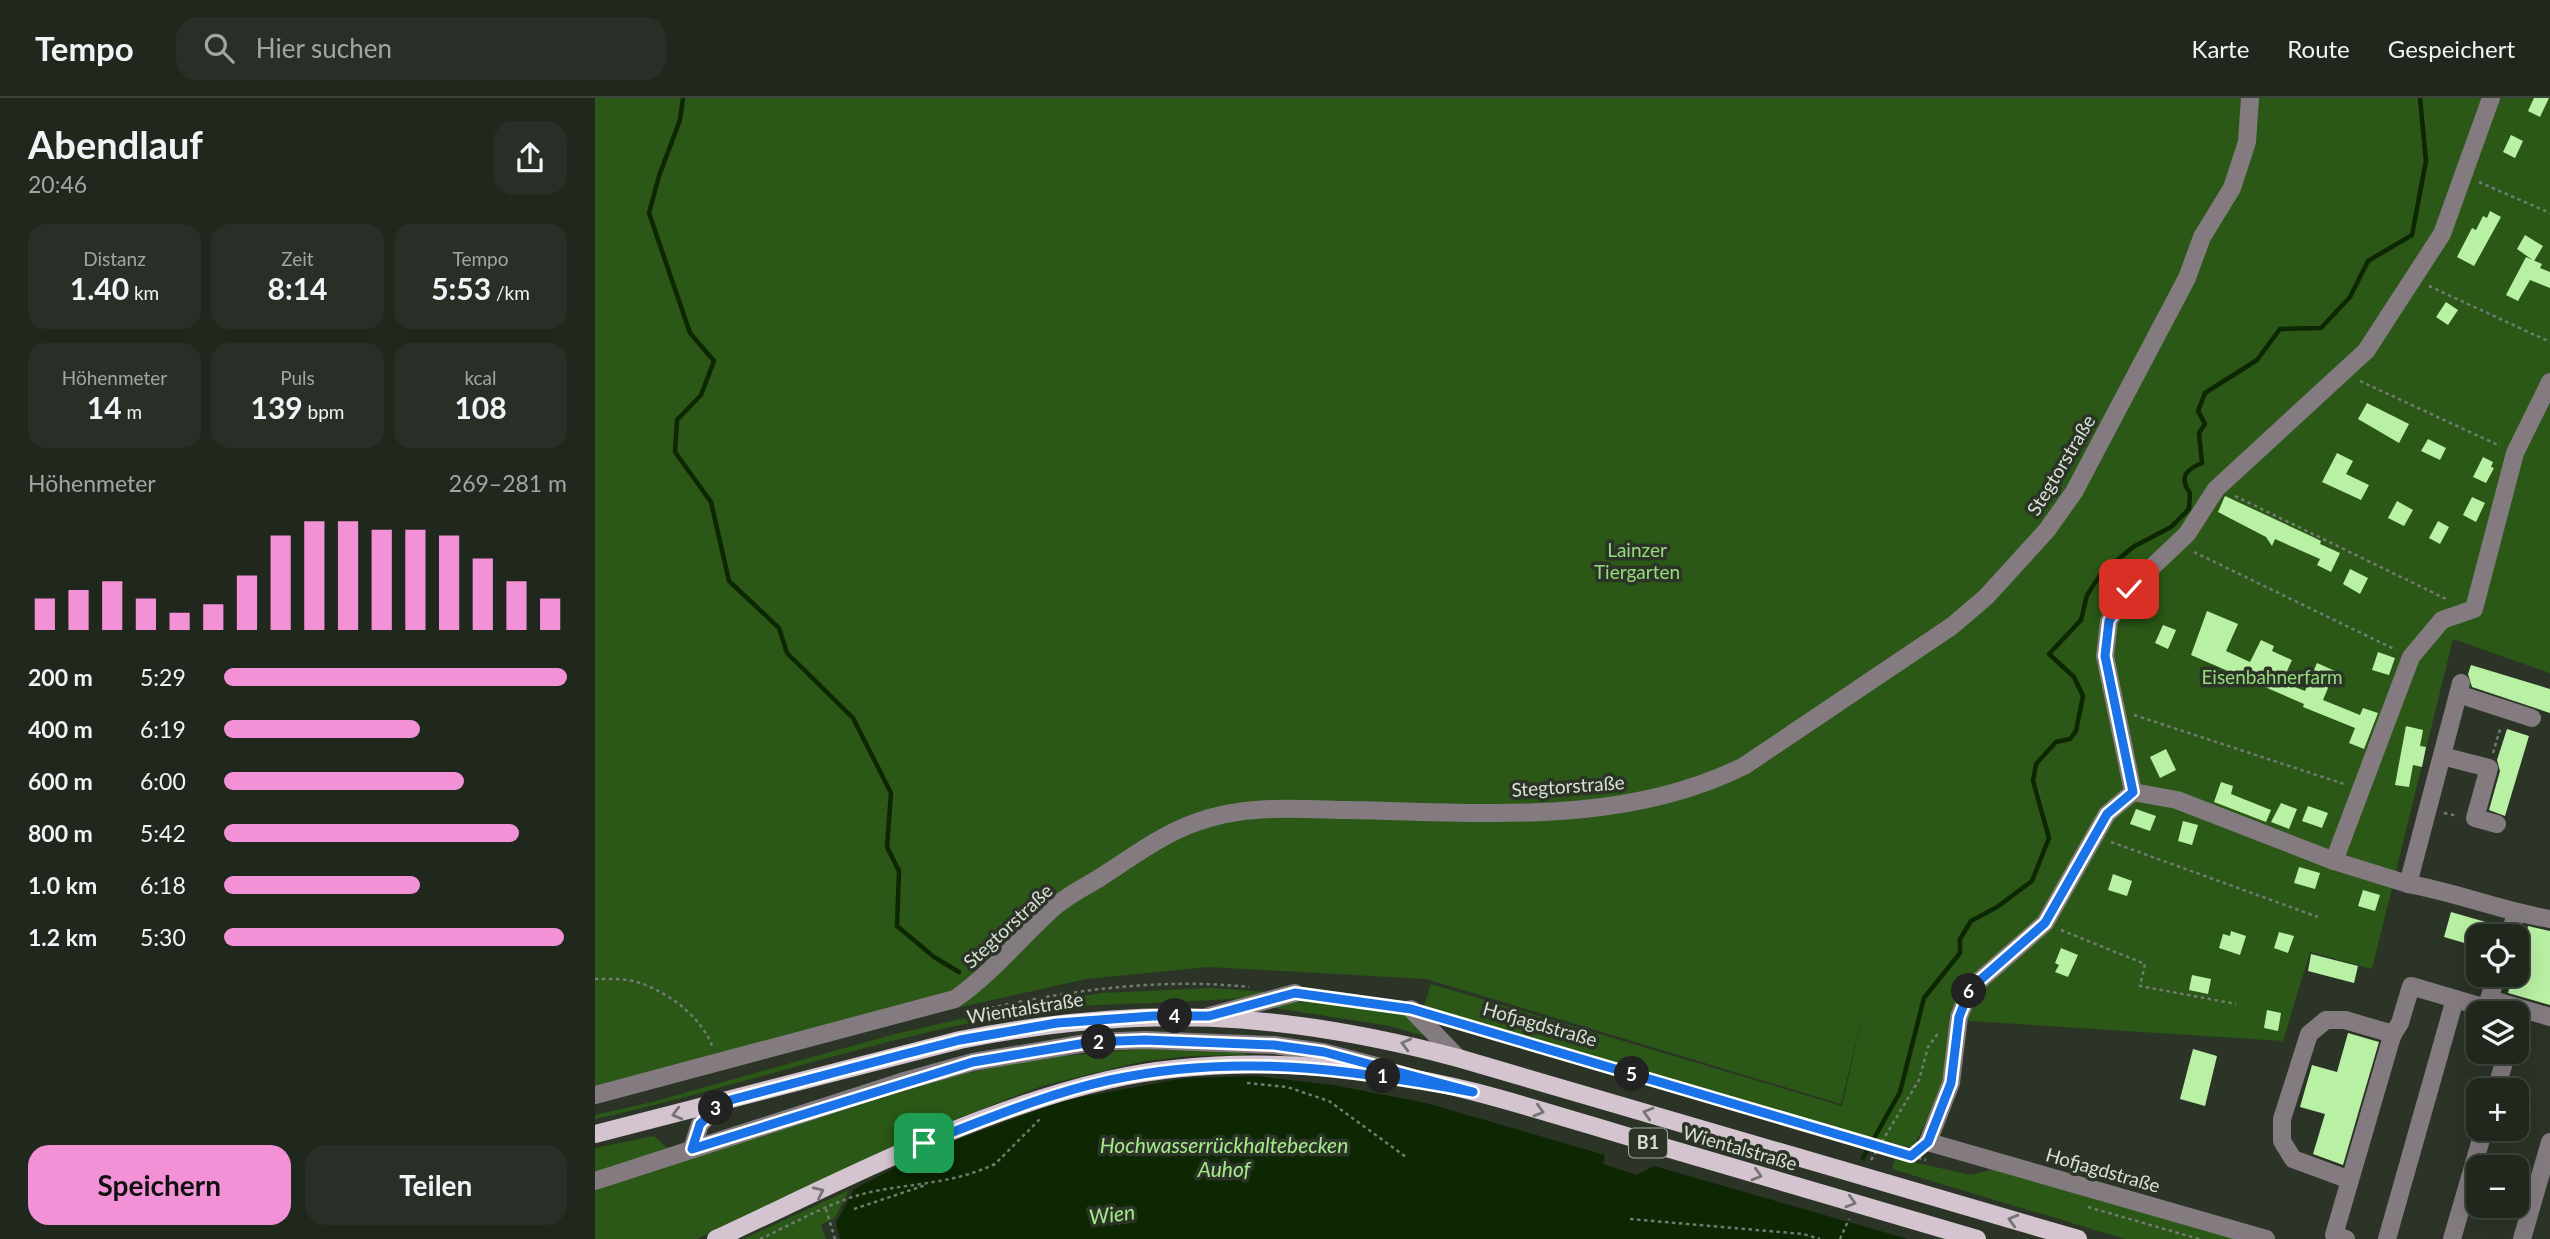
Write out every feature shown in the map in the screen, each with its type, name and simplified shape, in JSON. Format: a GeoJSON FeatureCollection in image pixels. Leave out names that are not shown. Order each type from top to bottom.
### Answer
{"type":"FeatureCollection","features":[{"type":"Feature","properties":{"kind":"main road","name":"Wientalstraße"},"geometry":{"type":"LineString","coordinates":[[595,1134],[1007,1030],[1098,1018],[1209,1016],[1321,1027],[1403,1043],[2078,1239]]}},
{"type":"Feature","properties":{"kind":"main road","name":"Wientalstraße"},"geometry":{"type":"LineString","coordinates":[[716,1239],[924,1143],[1029,1102],[1110,1080],[1176,1070],[1258,1064],[1342,1070],[1473,1092],[1977,1239]]}},
{"type":"Feature","properties":{"kind":"street","name":"Stegtorstraße"},"geometry":{"type":"LineString","coordinates":[[595,1095],[955,999],[981,981],[1054,906],[1170,833],[1198,821],[1255,808],[1541,813],[1598,809],[1674,795],[1713,782],[1744,766],[1952,626],[1986,597],[2047,530],[2080,480],[2187,278],[2202,237],[2232,188],[2247,142],[2250,98]]}},
{"type":"Feature","properties":{"kind":"street"},"geometry":{"type":"LineString","coordinates":[[2133,792],[2105,656],[2109,621],[2129,589],[2187,534],[2218,487],[2366,351],[2442,234],[2491,98]]}},
{"type":"Feature","properties":{"kind":"street"},"geometry":{"type":"LineString","coordinates":[[2334,861],[2411,657],[2441,620],[2474,609],[2515,453],[2550,382]]}},
{"type":"Feature","properties":{"kind":"street"},"geometry":{"type":"LineString","coordinates":[[2408,884],[2460,689],[2532,718]]}},
{"type":"Feature","properties":{"kind":"street"},"geometry":{"type":"LineString","coordinates":[[2442,756],[2489,768],[2475,818],[2497,824]]}},
{"type":"Feature","properties":{"kind":"street"},"geometry":{"type":"LineString","coordinates":[[1928,1142],[1951,1083],[1959,1017],[1970,989],[2045,923],[2107,814],[2133,792]]}},
{"type":"Feature","properties":{"kind":"street"},"geometry":{"type":"LineString","coordinates":[[2133,792],[2177,800],[2334,861],[2408,884],[2446,891],[2516,914],[2550,919]]}},
{"type":"Feature","properties":{"kind":"street"},"geometry":{"type":"LineString","coordinates":[[2513,924],[2516,914]]}},
{"type":"Feature","properties":{"kind":"street"},"geometry":{"type":"LineString","coordinates":[[2346,1239],[2334,1236],[2393,1034],[2400,1023],[2411,986],[2466,1002]]}},
{"type":"Feature","properties":{"kind":"street"},"geometry":{"type":"LineString","coordinates":[[2493,987],[2489,999],[2550,1017]]}},
{"type":"Feature","properties":{"kind":"street"},"geometry":{"type":"LineString","coordinates":[[1209,1016],[1295,993]]}},
{"type":"Feature","properties":{"kind":"street"},"geometry":{"type":"LineString","coordinates":[[2387,1239],[2455,999]]}},
{"type":"Feature","properties":{"kind":"street"},"geometry":{"type":"LineString","coordinates":[[1411,1009],[1458,1058]]}},
{"type":"Feature","properties":{"kind":"street"},"geometry":{"type":"LineString","coordinates":[[2350,1180],[2293,1159],[2282,1141],[2282,1119],[2309,1034],[2326,1020],[2344,1020],[2393,1034]]}},
{"type":"Feature","properties":{"kind":"street"},"geometry":{"type":"LineString","coordinates":[[2529,1021],[2550,1027]]}},
{"type":"Feature","properties":{"kind":"street"},"geometry":{"type":"LineString","coordinates":[[595,1181],[973,1062],[1092,1042],[1212,1042],[1324,1052],[1473,1092]]}},
{"type":"Feature","properties":{"kind":"street"},"geometry":{"type":"LineString","coordinates":[[692,1149],[700,1124],[723,1102]]}},
{"type":"Feature","properties":{"kind":"street"},"geometry":{"type":"LineString","coordinates":[[2452,1239],[2481,1141]]}},
{"type":"Feature","properties":{"kind":"street","name":"Hofjagdstraße"},"geometry":{"type":"LineString","coordinates":[[1928,1142],[2266,1239]]}},
{"type":"Feature","properties":{"kind":"street"},"geometry":{"type":"LineString","coordinates":[[2522,1239],[2550,1142]]}},
{"type":"Feature","properties":{"kind":"path"},"geometry":{"type":"LineString","coordinates":[[2464,174],[2550,213]]}},
{"type":"Feature","properties":{"kind":"path"},"geometry":{"type":"LineString","coordinates":[[2414,278],[2550,342]]}},
{"type":"Feature","properties":{"kind":"path"},"geometry":{"type":"LineString","coordinates":[[2341,373],[2515,453]]}},
{"type":"Feature","properties":{"kind":"path"},"geometry":{"type":"LineString","coordinates":[[2218,487],[2448,598],[2441,620]]}},
{"type":"Feature","properties":{"kind":"path"},"geometry":{"type":"LineString","coordinates":[[2177,544],[2411,657]]}},
{"type":"Feature","properties":{"kind":"path"},"geometry":{"type":"LineString","coordinates":[[2116,709],[2360,789]]}},
{"type":"Feature","properties":{"kind":"path"},"geometry":{"type":"LineString","coordinates":[[2489,768],[2502,722]]}},
{"type":"Feature","properties":{"kind":"path"},"geometry":{"type":"LineString","coordinates":[[2094,837],[2318,917]]}},
{"type":"Feature","properties":{"kind":"path"},"geometry":{"type":"LineString","coordinates":[[2045,923],[2145,964],[2140,986],[2236,1004]]}},
{"type":"Feature","properties":{"kind":"path"},"geometry":{"type":"LineString","coordinates":[[595,979],[638,982],[678,1004],[695,1019],[710,1039],[719,1064]]}},
{"type":"Feature","properties":{"kind":"path"},"geometry":{"type":"LineString","coordinates":[[1295,993],[1411,1009]]}},
{"type":"Feature","properties":{"kind":"path","name":"Hofjagdstraße"},"geometry":{"type":"LineString","coordinates":[[1437,1016],[1894,1152],[1911,1156],[1928,1142]]}},
{"type":"Feature","properties":{"kind":"path"},"geometry":{"type":"LineString","coordinates":[[1871,1160],[1919,1080],[1928,1047]]}},
{"type":"Feature","properties":{"kind":"path"},"geometry":{"type":"LineString","coordinates":[[1238,1082],[1287,1087],[1329,1101],[1406,1157]]}},
{"type":"Feature","properties":{"kind":"path"},"geometry":{"type":"LineString","coordinates":[[760,1239],[826,1208],[874,1191],[949,1181],[995,1164],[1039,1118],[1050,1114]]}},
{"type":"Feature","properties":{"kind":"path"},"geometry":{"type":"LineString","coordinates":[[854,1209],[932,1183]]}},
{"type":"Feature","properties":{"kind":"path"},"geometry":{"type":"LineString","coordinates":[[826,1208],[835,1239]]}},
{"type":"Feature","properties":{"kind":"path"},"geometry":{"type":"LineString","coordinates":[[1630,1219],[1803,1234],[1820,1239]]}},
{"type":"Feature","properties":{"kind":"path"},"geometry":{"type":"LineString","coordinates":[[1840,1239],[1849,1219]]}},
{"type":"Feature","properties":{"kind":"green space","name":"Lainzer Tiergarten"},"geometry":{"type":"Polygon","coordinates":[[[595,98],[2550,98],[2550,673],[2453,639],[2372,969],[2310,952],[2283,1041],[1971,1021],[1949,1015],[1951,1034],[1944,1085],[1913,1148],[1848,1132],[1424,1006],[1431,984],[1842,1106],[1864,1009],[1841,1104],[1426,979],[1209,967],[1086,979],[907,1019],[595,1104],[595,98]]]}},
{"type":"Feature","properties":{"kind":"green space"},"geometry":{"type":"Polygon","coordinates":[[[1213,988],[1277,993],[1215,1000],[1060,1008],[974,1022],[595,1119],[595,1115],[956,1020],[1101,993],[1213,988]]]}},
{"type":"Feature","properties":{"kind":"green space"},"geometry":{"type":"Polygon","coordinates":[[[1293,998],[1407,1013],[1432,1038],[1390,1026],[1268,1007],[1293,998]]]}},
{"type":"Feature","properties":{"kind":"green space"},"geometry":{"type":"Polygon","coordinates":[[[1143,1049],[1246,1051],[1246,1055],[1191,1056],[1144,1061],[1042,1086],[933,1128],[697,1239],[595,1239],[595,1189],[927,1082],[1038,1058],[1143,1049]]]}},
{"type":"Feature","properties":{"kind":"green space"},"geometry":{"type":"Polygon","coordinates":[[[654,1136],[667,1148],[595,1180],[595,1148],[654,1136]]]}},
{"type":"Feature","properties":{"kind":"green space"},"geometry":{"type":"Polygon","coordinates":[[[1895,1158],[1971,1175],[2003,1167],[2239,1239],[2125,1239],[1892,1169],[1895,1158]]]}},
{"type":"Feature","properties":{"kind":"green space"},"geometry":{"type":"Polygon","coordinates":[[[849,1190],[835,1218],[821,1225],[826,1239],[743,1239],[849,1190]]]}},
{"type":"Feature","properties":{"kind":"water","name":"Hochwasserrückhaltebecken Auhof"},"geometry":{"type":"Polygon","coordinates":[[[1256,1076],[1333,1085],[1426,1103],[1605,1155],[1603,1164],[1637,1175],[1654,1166],[1908,1239],[840,1239],[836,1223],[854,1189],[929,1150],[1065,1100],[1185,1078],[1256,1076]]]}},
{"type":"Feature","properties":{"kind":"building"},"geometry":{"type":"Polygon","coordinates":[[[2534,98],[2549,98],[2540,117],[2528,111],[2534,98]]]}},
{"type":"Feature","properties":{"kind":"building"},"geometry":{"type":"Polygon","coordinates":[[[2511,135],[2523,141],[2515,158],[2503,152],[2511,135]]]}},
{"type":"Feature","properties":{"kind":"building"},"geometry":{"type":"Polygon","coordinates":[[[2490,211],[2501,217],[2474,266],[2457,257],[2472,228],[2476,230],[2483,216],[2487,218],[2490,211]]]}},
{"type":"Feature","properties":{"kind":"building"},"geometry":{"type":"Polygon","coordinates":[[[2525,235],[2543,246],[2534,261],[2517,249],[2525,235]]]}},
{"type":"Feature","properties":{"kind":"building"},"geometry":{"type":"Polygon","coordinates":[[[2526,257],[2542,264],[2540,268],[2550,272],[2550,288],[2530,280],[2518,301],[2506,295],[2526,257]]]}},
{"type":"Feature","properties":{"kind":"building"},"geometry":{"type":"Polygon","coordinates":[[[2446,302],[2458,310],[2448,325],[2436,317],[2446,302]]]}},
{"type":"Feature","properties":{"kind":"building"},"geometry":{"type":"Polygon","coordinates":[[[2367,403],[2409,424],[2399,443],[2358,419],[2367,403]]]}},
{"type":"Feature","properties":{"kind":"building"},"geometry":{"type":"Polygon","coordinates":[[[2428,439],[2446,448],[2440,460],[2421,451],[2428,439]]]}},
{"type":"Feature","properties":{"kind":"building"},"geometry":{"type":"Polygon","coordinates":[[[2337,453],[2353,461],[2346,474],[2369,485],[2361,500],[2322,482],[2337,453]]]}},
{"type":"Feature","properties":{"kind":"building"},"geometry":{"type":"Polygon","coordinates":[[[2483,457],[2493,462],[2491,467],[2494,468],[2486,483],[2473,477],[2483,457]]]}},
{"type":"Feature","properties":{"kind":"building"},"geometry":{"type":"Polygon","coordinates":[[[2225,496],[2313,537],[2321,541],[2320,544],[2340,553],[2331,572],[2317,565],[2320,559],[2275,539],[2272,546],[2266,537],[2218,512],[2225,496]]]}},
{"type":"Feature","properties":{"kind":"building"},"geometry":{"type":"Polygon","coordinates":[[[2472,497],[2485,503],[2476,522],[2463,515],[2472,497]]]}},
{"type":"Feature","properties":{"kind":"building"},"geometry":{"type":"Polygon","coordinates":[[[2397,501],[2413,510],[2404,526],[2388,518],[2397,501]]]}},
{"type":"Feature","properties":{"kind":"building"},"geometry":{"type":"Polygon","coordinates":[[[2438,521],[2449,527],[2440,544],[2429,538],[2438,521]]]}},
{"type":"Feature","properties":{"kind":"building"},"geometry":{"type":"Polygon","coordinates":[[[2350,569],[2368,578],[2360,594],[2343,584],[2350,569]]]}},
{"type":"Feature","properties":{"kind":"building"},"geometry":{"type":"Polygon","coordinates":[[[2207,611],[2238,624],[2226,651],[2250,662],[2261,640],[2274,646],[2272,651],[2292,660],[2282,682],[2305,691],[2317,663],[2335,671],[2323,700],[2360,715],[2363,708],[2378,713],[2364,749],[2349,743],[2355,728],[2191,655],[2207,611]]]}},
{"type":"Feature","properties":{"kind":"building"},"geometry":{"type":"Polygon","coordinates":[[[2163,625],[2176,630],[2168,649],[2155,643],[2163,625]]]}},
{"type":"Feature","properties":{"kind":"building"},"geometry":{"type":"Polygon","coordinates":[[[2378,652],[2395,658],[2389,675],[2372,670],[2378,652]]]}},
{"type":"Feature","properties":{"kind":"building"},"geometry":{"type":"Polygon","coordinates":[[[2471,665],[2550,689],[2550,713],[2472,687],[2468,674],[2471,665]]]}},
{"type":"Feature","properties":{"kind":"building"},"geometry":{"type":"Polygon","coordinates":[[[2406,726],[2423,730],[2420,746],[2426,747],[2422,767],[2413,765],[2409,787],[2395,785],[2406,726]]]}},
{"type":"Feature","properties":{"kind":"building"},"geometry":{"type":"Polygon","coordinates":[[[2507,729],[2529,736],[2505,816],[2489,810],[2500,771],[2497,760],[2507,729]]]}},
{"type":"Feature","properties":{"kind":"building"},"geometry":{"type":"Polygon","coordinates":[[[2166,749],[2176,770],[2160,778],[2150,757],[2166,749]]]}},
{"type":"Feature","properties":{"kind":"building"},"geometry":{"type":"Polygon","coordinates":[[[2221,782],[2233,786],[2231,794],[2271,810],[2266,822],[2214,802],[2221,782]]]}},
{"type":"Feature","properties":{"kind":"building"},"geometry":{"type":"Polygon","coordinates":[[[2281,803],[2297,809],[2289,829],[2271,822],[2281,803]]]}},
{"type":"Feature","properties":{"kind":"building"},"geometry":{"type":"Polygon","coordinates":[[[2308,806],[2328,813],[2322,828],[2302,821],[2308,806]]]}},
{"type":"Feature","properties":{"kind":"building"},"geometry":{"type":"Polygon","coordinates":[[[2136,809],[2156,816],[2150,831],[2130,824],[2136,809]]]}},
{"type":"Feature","properties":{"kind":"building"},"geometry":{"type":"Polygon","coordinates":[[[2183,821],[2198,825],[2192,845],[2178,841],[2183,821]]]}},
{"type":"Feature","properties":{"kind":"building"},"geometry":{"type":"Polygon","coordinates":[[[2299,867],[2320,873],[2315,889],[2294,883],[2299,867]]]}},
{"type":"Feature","properties":{"kind":"building"},"geometry":{"type":"Polygon","coordinates":[[[2113,874],[2132,881],[2127,896],[2108,890],[2113,874]]]}},
{"type":"Feature","properties":{"kind":"building"},"geometry":{"type":"Polygon","coordinates":[[[2363,890],[2380,895],[2375,911],[2358,906],[2363,890]]]}},
{"type":"Feature","properties":{"kind":"building"},"geometry":{"type":"Polygon","coordinates":[[[2451,912],[2489,923],[2466,924],[2466,943],[2444,937],[2451,912]]]}},
{"type":"Feature","properties":{"kind":"building"},"geometry":{"type":"Polygon","coordinates":[[[2529,926],[2550,931],[2550,1005],[2508,993],[2510,987],[2529,987],[2529,926]]]}},
{"type":"Feature","properties":{"kind":"building"},"geometry":{"type":"Polygon","coordinates":[[[2231,931],[2246,936],[2240,955],[2219,948],[2223,934],[2230,936],[2231,931]]]}},
{"type":"Feature","properties":{"kind":"building"},"geometry":{"type":"Polygon","coordinates":[[[2279,932],[2294,936],[2288,953],[2274,948],[2279,932]]]}},
{"type":"Feature","properties":{"kind":"building"},"geometry":{"type":"Polygon","coordinates":[[[2061,948],[2078,955],[2068,977],[2055,972],[2059,965],[2055,963],[2061,948]]]}},
{"type":"Feature","properties":{"kind":"building"},"geometry":{"type":"Polygon","coordinates":[[[2311,954],[2358,966],[2354,983],[2308,971],[2311,954]]]}},
{"type":"Feature","properties":{"kind":"building"},"geometry":{"type":"Polygon","coordinates":[[[2192,975],[2211,979],[2208,994],[2189,990],[2192,975]]]}},
{"type":"Feature","properties":{"kind":"building"},"geometry":{"type":"Polygon","coordinates":[[[2267,1010],[2281,1013],[2278,1031],[2264,1028],[2267,1010]]]}},
{"type":"Feature","properties":{"kind":"building"},"geometry":{"type":"Polygon","coordinates":[[[2348,1033],[2379,1042],[2343,1165],[2313,1154],[2325,1114],[2300,1107],[2312,1065],[2337,1072],[2348,1033]]]}},
{"type":"Feature","properties":{"kind":"building"},"geometry":{"type":"Polygon","coordinates":[[[2193,1049],[2217,1056],[2205,1106],[2180,1099],[2193,1049]]]}},
{"type":"Feature","properties":{"kind":"waterway"},"geometry":{"type":"LineString","coordinates":[[683,98],[680,120],[659,176],[649,213],[690,333],[714,361],[701,395],[677,420],[675,452],[711,502],[729,581],[779,628],[787,653],[853,718],[891,793],[887,847],[899,871],[897,926],[934,957],[959,972]]}},
{"type":"Feature","properties":{"kind":"waterway"},"geometry":{"type":"LineString","coordinates":[[1863,1158],[1900,1092],[1924,998],[1960,953],[1960,939],[1971,921],[1997,907],[2032,881],[2049,838],[2033,781],[2036,764],[2056,742],[2070,739],[2076,731],[2083,696],[2074,677],[2049,654],[2081,620],[2087,595],[2101,574],[2133,547],[2171,527],[2189,509],[2190,493],[2185,478],[2188,471],[2202,463],[2199,433],[2205,424],[2198,411],[2205,393],[2257,360],[2280,329],[2321,328],[2350,297],[2368,261],[2412,235],[2426,161],[2420,98]]}},
{"type":"Feature","properties":{"kind":"route"},"geometry":{"type":"LineString","coordinates":[[924,1143],[1029,1102],[1110,1080],[1219,1065],[1296,1065],[1407,1079],[1473,1092],[1324,1052],[1274,1045],[1145,1040],[1092,1042],[973,1062],[901,1082],[692,1149],[700,1124],[723,1102],[901,1055],[1007,1030],[1057,1023],[1098,1018],[1209,1016],[1268,998],[1295,993],[1411,1009],[1911,1156],[1928,1142],[1951,1083],[1959,1017],[1970,989],[2045,923],[2107,814],[2133,792],[2105,656],[2109,621],[2129,589]]}},
{"type":"Feature","properties":{"kind":"park label","name":"Eisenbahnerfarm"},"geometry":{"type":"Point","coordinates":[2272,677]}},
{"type":"Feature","properties":{"kind":"water label","name":"Wien"},"geometry":{"type":"Point","coordinates":[1112,1215]}}]}
